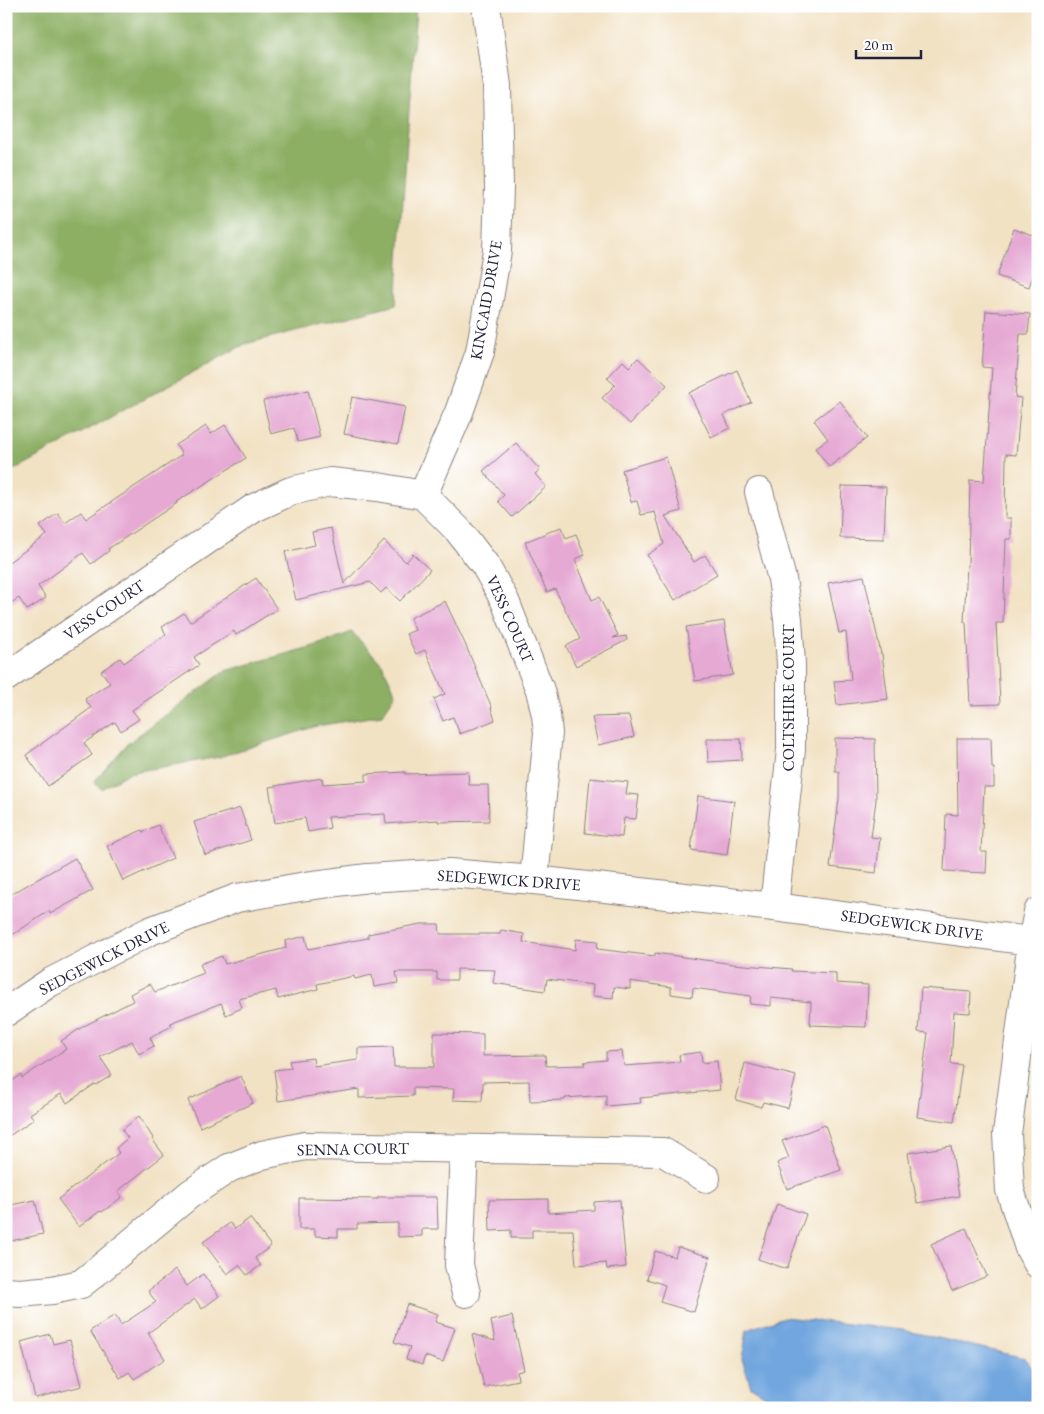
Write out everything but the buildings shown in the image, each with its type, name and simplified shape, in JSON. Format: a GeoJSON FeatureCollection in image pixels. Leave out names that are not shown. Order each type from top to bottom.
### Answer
{"type":"FeatureCollection","features":[{"type":"Feature","properties":{"kind":"street","name":"KINCAID DRIVE"},"geometry":{"type":"LineString","coordinates":[[423,495],[459,412],[480,352],[498,251],[498,86],[486,6]]}},
{"type":"Feature","properties":{"kind":"street","name":"VESS COURT"},"geometry":{"type":"LineString","coordinates":[[6,677],[254,508],[291,491],[330,482],[378,487],[423,495],[458,530],[485,565],[505,601],[540,690],[548,733],[534,880]]}},
{"type":"Feature","properties":{"kind":"street","name":"COLTSHIRE COURT"},"geometry":{"type":"LineString","coordinates":[[759,492],[782,579],[788,619],[791,664],[791,750],[774,907]]}},
{"type":"Feature","properties":{"kind":"street","name":"SEDGEWICK DRIVE"},"geometry":{"type":"LineString","coordinates":[[6,1012],[49,983],[150,932],[237,898],[368,878],[449,873],[534,880],[774,907],[1035,942]]}},
{"type":"Feature","properties":{"kind":"street"},"geometry":{"type":"LineString","coordinates":[[1038,912],[1007,1134],[1010,1190],[1029,1248],[1038,1264]]}},
{"type":"Feature","properties":{"kind":"street","name":"SENNA COURT"},"geometry":{"type":"LineString","coordinates":[[6,1292],[20,1293],[52,1290],[81,1284],[190,1194],[229,1168],[262,1155],[306,1146],[663,1152],[706,1178]]}},
{"type":"Feature","properties":{"kind":"street"},"geometry":{"type":"LineString","coordinates":[[464,1149],[459,1265],[466,1294]]}},
{"type":"Feature","properties":{"kind":"green space"},"geometry":{"type":"Polygon","coordinates":[[[6,6],[416,6],[396,305],[245,344],[6,474],[6,6]]]}},
{"type":"Feature","properties":{"kind":"green space"},"geometry":{"type":"Polygon","coordinates":[[[352,632],[382,664],[396,694],[382,715],[317,726],[219,757],[128,773],[101,789],[94,782],[128,743],[225,671],[314,646],[352,632]]]}},
{"type":"Feature","properties":{"kind":"water"},"geometry":{"type":"Polygon","coordinates":[[[784,1317],[903,1330],[1025,1358],[1038,1376],[1038,1408],[785,1408],[751,1387],[742,1359],[747,1330],[784,1317]]]}}]}
